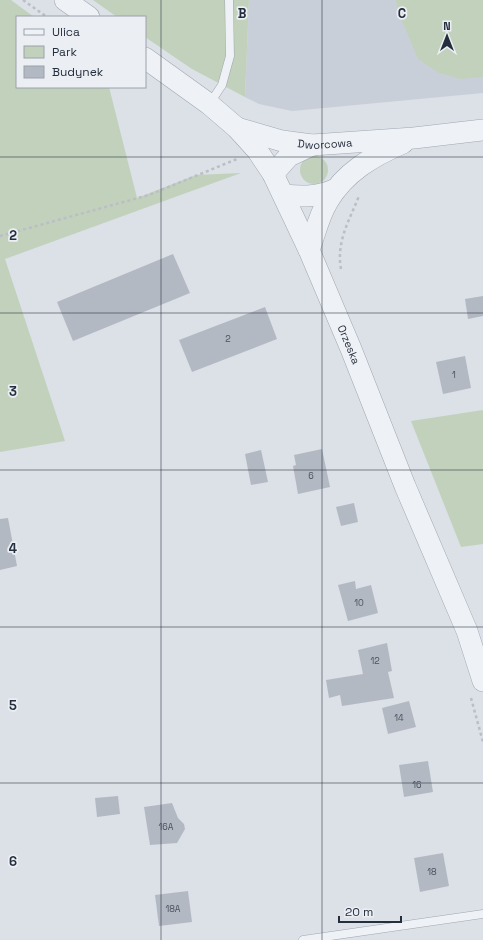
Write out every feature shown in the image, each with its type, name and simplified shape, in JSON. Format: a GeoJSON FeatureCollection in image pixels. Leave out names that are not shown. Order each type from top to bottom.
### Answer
{"type":"FeatureCollection","features":[{"type":"Feature","properties":{"kind":"street"},"geometry":{"type":"LineString","coordinates":[[65,0],[88,16]]}},
{"type":"Feature","properties":{"kind":"street","name":"Orzeska"},"geometry":{"type":"LineString","coordinates":[[146,59],[209,104],[237,128],[256,150],[273,174],[309,250],[467,631],[483,681]]}},
{"type":"Feature","properties":{"kind":"street","name":"Dworcowa"},"geometry":{"type":"LineString","coordinates":[[237,128],[282,141],[318,144],[414,138],[483,130]]}},
{"type":"Feature","properties":{"kind":"street","name":"Dworcowa"},"geometry":{"type":"LineString","coordinates":[[309,250],[327,202],[339,185],[362,164],[385,150],[414,138]]}},
{"type":"Feature","properties":{"kind":"street"},"geometry":{"type":"LineString","coordinates":[[273,174],[289,156],[318,144],[338,153],[344,165],[339,185],[326,194],[307,198],[284,195]]}},
{"type":"Feature","properties":{"kind":"lane"},"geometry":{"type":"LineString","coordinates":[[209,104],[222,85],[230,56],[229,0]]}},
{"type":"Feature","properties":{"kind":"lane"},"geometry":{"type":"LineString","coordinates":[[303,940],[483,914]]}},
{"type":"Feature","properties":{"kind":"path"},"geometry":{"type":"LineString","coordinates":[[23,0],[46,16]]}},
{"type":"Feature","properties":{"kind":"path"},"geometry":{"type":"LineString","coordinates":[[0,236],[149,195],[256,150]]}},
{"type":"Feature","properties":{"kind":"path"},"geometry":{"type":"LineString","coordinates":[[230,154],[235,160]]}},
{"type":"Feature","properties":{"kind":"path"},"geometry":{"type":"LineString","coordinates":[[342,274],[339,256],[342,236],[360,194]]}},
{"type":"Feature","properties":{"kind":"shaded area"},"geometry":{"type":"Polygon","coordinates":[[[249,0],[483,0],[483,93],[292,111],[259,104],[245,97],[249,0]]]}},
{"type":"Feature","properties":{"kind":"green space"},"geometry":{"type":"Polygon","coordinates":[[[0,0],[11,0],[33,16],[16,16],[16,88],[109,88],[137,198],[196,175],[241,173],[5,259],[65,441],[0,452],[0,0]]]}},
{"type":"Feature","properties":{"kind":"green space"},"geometry":{"type":"Polygon","coordinates":[[[93,0],[249,0],[245,97],[192,69],[146,38],[146,16],[116,16],[93,0]]]}},
{"type":"Feature","properties":{"kind":"green space"},"geometry":{"type":"Polygon","coordinates":[[[396,0],[483,0],[483,77],[461,79],[439,73],[418,59],[397,9],[396,0]]]}},
{"type":"Feature","properties":{"kind":"green space"},"geometry":{"type":"Polygon","coordinates":[[[314,156],[324,160],[328,170],[324,180],[314,184],[304,180],[300,170],[304,160],[314,156]]]}},
{"type":"Feature","properties":{"kind":"green space"},"geometry":{"type":"Polygon","coordinates":[[[483,410],[483,544],[461,547],[411,421],[483,410]]]}},
{"type":"Feature","properties":{"kind":"building"},"geometry":{"type":"Polygon","coordinates":[[[173,254],[190,293],[73,341],[57,302],[173,254]]]}},
{"type":"Feature","properties":{"kind":"building"},"geometry":{"type":"Polygon","coordinates":[[[483,296],[483,316],[468,319],[465,299],[483,296]]]}},
{"type":"Feature","properties":{"kind":"building"},"geometry":{"type":"Polygon","coordinates":[[[265,307],[277,339],[192,372],[179,340],[265,307]]]}},
{"type":"Feature","properties":{"kind":"building"},"geometry":{"type":"Polygon","coordinates":[[[465,356],[471,388],[443,394],[436,362],[465,356]]]}},
{"type":"Feature","properties":{"kind":"building"},"geometry":{"type":"Polygon","coordinates":[[[322,449],[330,487],[298,494],[293,466],[296,465],[294,455],[322,449]]]}},
{"type":"Feature","properties":{"kind":"building"},"geometry":{"type":"Polygon","coordinates":[[[261,450],[268,482],[251,485],[245,454],[261,450]]]}},
{"type":"Feature","properties":{"kind":"building"},"geometry":{"type":"Polygon","coordinates":[[[354,503],[358,522],[341,526],[336,507],[354,503]]]}},
{"type":"Feature","properties":{"kind":"building"},"geometry":{"type":"Polygon","coordinates":[[[8,518],[17,566],[0,570],[0,519],[8,518]]]}},
{"type":"Feature","properties":{"kind":"building"},"geometry":{"type":"Polygon","coordinates":[[[355,581],[356,589],[371,585],[378,613],[348,621],[338,585],[355,581]]]}},
{"type":"Feature","properties":{"kind":"building"},"geometry":{"type":"Polygon","coordinates":[[[387,643],[392,671],[388,672],[394,698],[342,706],[340,695],[329,698],[326,680],[363,674],[358,650],[387,643]]]}},
{"type":"Feature","properties":{"kind":"building"},"geometry":{"type":"Polygon","coordinates":[[[409,701],[416,727],[388,734],[382,708],[409,701]]]}},
{"type":"Feature","properties":{"kind":"building"},"geometry":{"type":"Polygon","coordinates":[[[428,761],[433,792],[404,797],[399,765],[428,761]]]}},
{"type":"Feature","properties":{"kind":"building"},"geometry":{"type":"Polygon","coordinates":[[[118,796],[120,814],[97,817],[95,798],[118,796]]]}},
{"type":"Feature","properties":{"kind":"building"},"geometry":{"type":"Polygon","coordinates":[[[172,803],[178,818],[184,824],[185,829],[177,843],[150,845],[144,807],[172,803]]]}},
{"type":"Feature","properties":{"kind":"building"},"geometry":{"type":"Polygon","coordinates":[[[443,853],[449,886],[420,892],[414,858],[443,853]]]}},
{"type":"Feature","properties":{"kind":"building"},"geometry":{"type":"Polygon","coordinates":[[[188,891],[192,922],[159,926],[155,895],[188,891]]]}}]}
